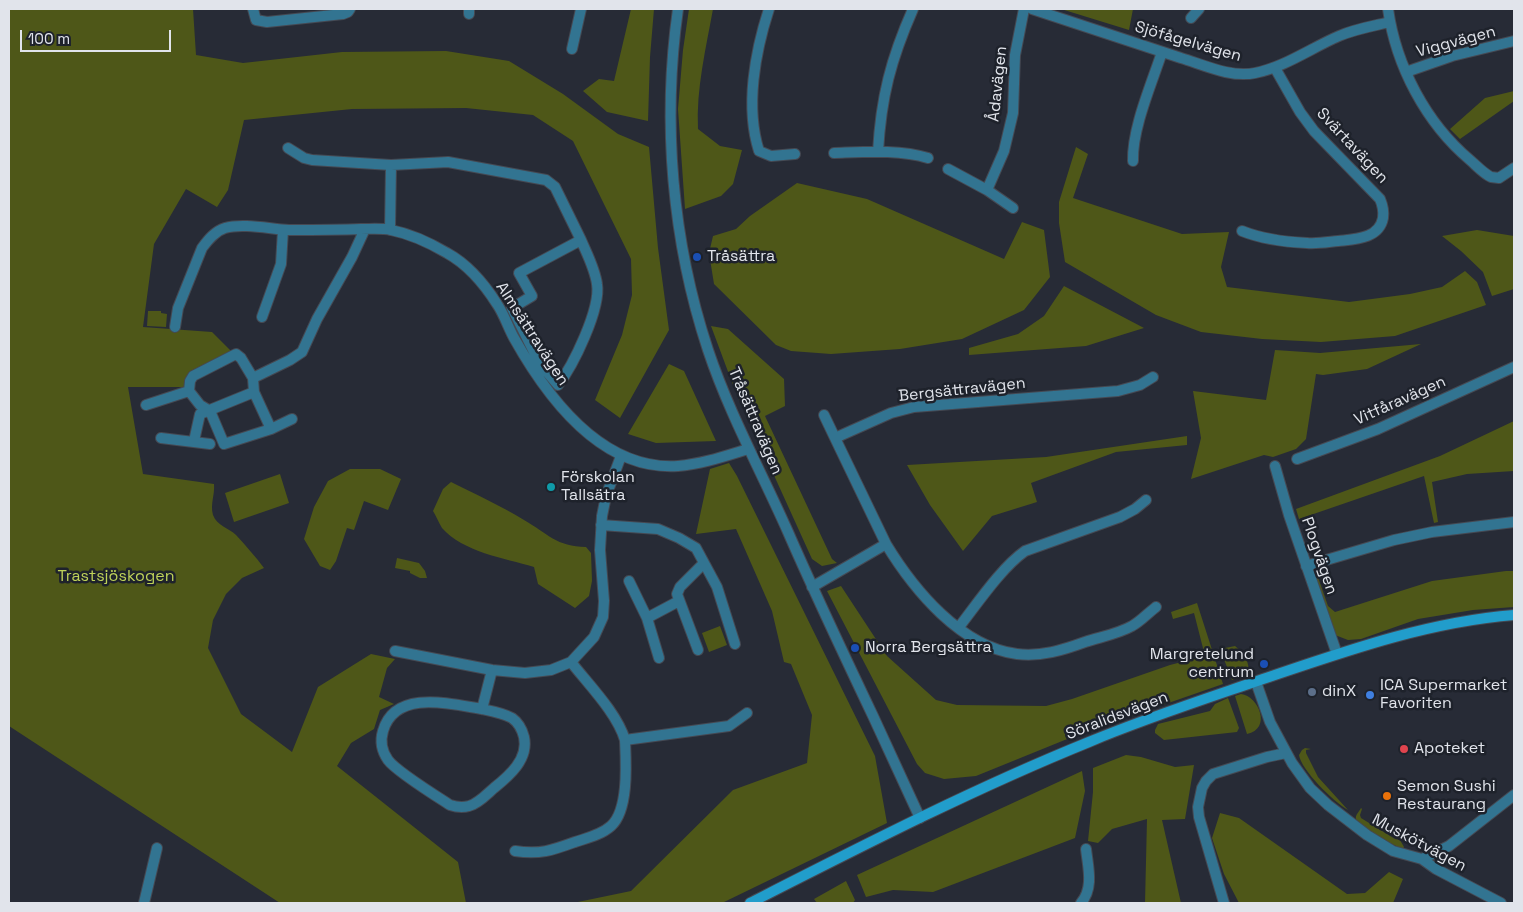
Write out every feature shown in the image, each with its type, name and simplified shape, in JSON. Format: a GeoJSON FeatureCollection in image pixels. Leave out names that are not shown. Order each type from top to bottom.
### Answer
{"type":"FeatureCollection","features":[{"type":"Feature","properties":{"kind":"street"},"geometry":{"type":"LineString","coordinates":[[252,9],[256,20],[267,22],[343,14],[350,9]]}},
{"type":"Feature","properties":{"kind":"street"},"geometry":{"type":"LineString","coordinates":[[572,49],[581,9]]}},
{"type":"Feature","properties":{"kind":"street","name":"Tråsättravägen"},"geometry":{"type":"LineString","coordinates":[[678,9],[671,84],[672,170],[686,265],[701,326],[724,393],[748,449],[920,818]]}},
{"type":"Feature","properties":{"kind":"street"},"geometry":{"type":"LineString","coordinates":[[769,9],[760,40],[754,76],[753,128],[759,151],[771,156],[795,154]]}},
{"type":"Feature","properties":{"kind":"street"},"geometry":{"type":"LineString","coordinates":[[878,152],[880,118],[888,78],[913,9]]}},
{"type":"Feature","properties":{"kind":"street","name":"Ådavägen"},"geometry":{"type":"LineString","coordinates":[[987,190],[1004,151],[1013,113],[1015,55],[1024,9]]}},
{"type":"Feature","properties":{"kind":"street","name":"Sjöfågelvägen"},"geometry":{"type":"LineString","coordinates":[[1032,9],[1162,52],[1234,73],[1253,73],[1275,68],[1340,36],[1390,22]]}},
{"type":"Feature","properties":{"kind":"street"},"geometry":{"type":"LineString","coordinates":[[1191,18],[1200,9]]}},
{"type":"Feature","properties":{"kind":"street","name":"Viggvägen"},"geometry":{"type":"LineString","coordinates":[[1388,9],[1390,22],[1406,72],[1426,109],[1457,149],[1487,175],[1495,178],[1502,177],[1514,168]]}},
{"type":"Feature","properties":{"kind":"street","name":"Viggvägen"},"geometry":{"type":"LineString","coordinates":[[1406,72],[1452,56],[1514,41]]}},
{"type":"Feature","properties":{"kind":"street"},"geometry":{"type":"LineString","coordinates":[[1133,160],[1137,130],[1162,52]]}},
{"type":"Feature","properties":{"kind":"street","name":"Svärtavägen"},"geometry":{"type":"LineString","coordinates":[[1242,231],[1254,236],[1310,244],[1361,238],[1376,232],[1382,221],[1383,205],[1380,199],[1314,131],[1300,112],[1275,68]]}},
{"type":"Feature","properties":{"kind":"street"},"geometry":{"type":"LineString","coordinates":[[288,148],[304,158],[312,160],[391,165],[461,163],[481,169],[546,180],[555,187],[581,240],[598,286],[585,338],[558,385],[540,364],[512,308],[532,296],[519,273],[581,240]]}},
{"type":"Feature","properties":{"kind":"street"},"geometry":{"type":"LineString","coordinates":[[834,153],[878,152],[919,155],[928,158]]}},
{"type":"Feature","properties":{"kind":"street"},"geometry":{"type":"LineString","coordinates":[[390,230],[391,165]]}},
{"type":"Feature","properties":{"kind":"street"},"geometry":{"type":"LineString","coordinates":[[948,169],[987,190],[1012,208]]}},
{"type":"Feature","properties":{"kind":"street","name":"Almsättravägen"},"geometry":{"type":"LineString","coordinates":[[175,327],[178,308],[202,248],[208,240],[224,228],[390,230],[423,240],[448,253],[476,276],[498,304],[518,345],[549,392],[584,430],[621,456],[654,465],[678,466],[694,464],[748,449]]}},
{"type":"Feature","properties":{"kind":"street"},"geometry":{"type":"LineString","coordinates":[[253,378],[302,352],[317,319],[352,257],[365,229]]}},
{"type":"Feature","properties":{"kind":"street"},"geometry":{"type":"LineString","coordinates":[[262,317],[281,264],[283,230]]}},
{"type":"Feature","properties":{"kind":"street"},"geometry":{"type":"LineString","coordinates":[[188,391],[193,376],[236,354],[241,358],[253,378],[254,392],[272,429]]}},
{"type":"Feature","properties":{"kind":"street","name":"Vitfåravägen"},"geometry":{"type":"LineString","coordinates":[[1296,458],[1378,429],[1514,366]]}},
{"type":"Feature","properties":{"kind":"street","name":"Bergsättravägen"},"geometry":{"type":"LineString","coordinates":[[835,438],[891,413],[908,409],[1118,391],[1140,385],[1153,377]]}},
{"type":"Feature","properties":{"kind":"street"},"geometry":{"type":"LineString","coordinates":[[146,405],[188,391]]}},
{"type":"Feature","properties":{"kind":"street"},"geometry":{"type":"LineString","coordinates":[[188,391],[200,405],[210,411],[224,444],[272,429],[292,419]]}},
{"type":"Feature","properties":{"kind":"street"},"geometry":{"type":"LineString","coordinates":[[194,441],[200,414],[254,392]]}},
{"type":"Feature","properties":{"kind":"street"},"geometry":{"type":"LineString","coordinates":[[824,414],[886,544],[922,594],[941,614],[975,640],[1018,654],[1039,654],[1064,649],[1132,626],[1156,607]]}},
{"type":"Feature","properties":{"kind":"street"},"geometry":{"type":"LineString","coordinates":[[161,438],[210,444]]}},
{"type":"Feature","properties":{"kind":"street"},"geometry":{"type":"LineString","coordinates":[[394,650],[492,670],[534,673],[551,670],[571,662],[594,637],[603,617],[604,601],[600,550],[601,525],[606,496],[621,456]]}},
{"type":"Feature","properties":{"kind":"street","name":"Plogvägen"},"geometry":{"type":"LineString","coordinates":[[1275,466],[1306,566],[1337,654]]}},
{"type":"Feature","properties":{"kind":"street"},"geometry":{"type":"LineString","coordinates":[[959,627],[994,583],[1017,557],[1025,551],[1120,517],[1135,509],[1146,500]]}},
{"type":"Feature","properties":{"kind":"street"},"geometry":{"type":"LineString","coordinates":[[1306,566],[1394,540],[1432,532],[1514,522]]}},
{"type":"Feature","properties":{"kind":"street"},"geometry":{"type":"LineString","coordinates":[[601,525],[644,526],[658,529],[696,548],[717,587],[735,644]]}},
{"type":"Feature","properties":{"kind":"street"},"geometry":{"type":"LineString","coordinates":[[812,587],[886,544]]}},
{"type":"Feature","properties":{"kind":"street"},"geometry":{"type":"LineString","coordinates":[[698,650],[677,594],[680,587],[704,563]]}},
{"type":"Feature","properties":{"kind":"street"},"geometry":{"type":"LineString","coordinates":[[629,580],[647,618],[659,658]]}},
{"type":"Feature","properties":{"kind":"street"},"geometry":{"type":"LineString","coordinates":[[647,618],[679,601]]}},
{"type":"Feature","properties":{"kind":"street","name":"Söralidsvägen"},"geometry":{"type":"LineString","coordinates":[[750,903],[920,818],[1015,773],[1090,741],[1399,634],[1479,619],[1514,615]]}},
{"type":"Feature","properties":{"kind":"street"},"geometry":{"type":"LineString","coordinates":[[515,851],[544,853],[601,832],[611,826],[618,817],[623,801],[625,740],[623,732],[571,662]]}},
{"type":"Feature","properties":{"kind":"street"},"geometry":{"type":"LineString","coordinates":[[482,709],[492,670]]}},
{"type":"Feature","properties":{"kind":"street","name":"Muskötvägen"},"geometry":{"type":"LineString","coordinates":[[1256,682],[1270,722],[1286,753],[1310,788],[1336,812],[1393,851],[1422,859],[1436,869],[1497,902]]}},
{"type":"Feature","properties":{"kind":"street"},"geometry":{"type":"LineString","coordinates":[[432,702],[482,709],[500,714],[516,722],[523,731],[525,747],[518,763],[509,775],[482,799],[469,806],[450,805],[391,764],[384,753],[381,739],[384,728],[389,718],[400,709],[413,704],[432,702]]}},
{"type":"Feature","properties":{"kind":"street"},"geometry":{"type":"LineString","coordinates":[[625,740],[729,726],[747,713]]}},
{"type":"Feature","properties":{"kind":"street"},"geometry":{"type":"LineString","coordinates":[[1224,903],[1199,817],[1198,801],[1202,788],[1213,774],[1266,757],[1286,753]]}},
{"type":"Feature","properties":{"kind":"street"},"geometry":{"type":"LineString","coordinates":[[1422,859],[1449,846],[1514,795]]}},
{"type":"Feature","properties":{"kind":"street"},"geometry":{"type":"LineString","coordinates":[[144,903],[157,848]]}},
{"type":"Feature","properties":{"kind":"street"},"geometry":{"type":"LineString","coordinates":[[1081,903],[1088,892],[1090,878],[1086,848]]}},
{"type":"Feature","properties":{"kind":"green space","name":"Trastsjöskogen"},"geometry":{"type":"Polygon","coordinates":[[[9,9],[193,9],[196,55],[243,63],[342,52],[446,51],[509,61],[563,94],[618,134],[649,147],[658,248],[669,330],[620,418],[595,400],[622,335],[632,295],[631,259],[573,141],[533,115],[466,108],[352,109],[244,120],[228,190],[217,207],[186,189],[154,244],[143,327],[212,332],[233,353],[199,369],[189,379],[185,387],[128,387],[143,474],[214,484],[212,507],[215,519],[236,535],[264,568],[242,578],[226,594],[213,620],[208,648],[241,714],[292,752],[318,687],[371,654],[395,659],[387,668],[379,697],[394,704],[380,710],[374,729],[351,743],[337,766],[458,862],[466,903],[280,903],[9,726],[9,9]]]}},
{"type":"Feature","properties":{"kind":"green space"},"geometry":{"type":"Polygon","coordinates":[[[631,9],[654,9],[648,121],[607,112],[583,91],[599,79],[614,81],[631,9]]]}},
{"type":"Feature","properties":{"kind":"green space"},"geometry":{"type":"Polygon","coordinates":[[[689,9],[713,9],[700,84],[698,129],[720,146],[742,150],[733,184],[721,196],[685,209],[678,109],[689,9]]]}},
{"type":"Feature","properties":{"kind":"green space"},"geometry":{"type":"Polygon","coordinates":[[[1061,9],[1133,9],[1129,30],[1061,9]]]}},
{"type":"Feature","properties":{"kind":"green space"},"geometry":{"type":"Polygon","coordinates":[[[1514,91],[1514,101],[1460,139],[1450,129],[1485,98],[1514,91]]]}},
{"type":"Feature","properties":{"kind":"green space"},"geometry":{"type":"Polygon","coordinates":[[[1076,147],[1088,154],[1073,198],[1182,234],[1229,232],[1221,267],[1227,287],[1349,302],[1410,294],[1442,287],[1465,271],[1477,282],[1486,305],[1395,336],[1321,342],[1262,339],[1201,332],[1156,315],[1065,262],[1059,223],[1059,202],[1076,147]]]}},
{"type":"Feature","properties":{"kind":"green space"},"geometry":{"type":"Polygon","coordinates":[[[797,183],[867,199],[1004,259],[1022,222],[1044,230],[1050,277],[1024,310],[962,339],[900,349],[831,354],[791,351],[776,345],[714,284],[709,253],[713,236],[736,229],[750,216],[797,183]]]}},
{"type":"Feature","properties":{"kind":"green space"},"geometry":{"type":"Polygon","coordinates":[[[1477,230],[1514,236],[1514,289],[1492,296],[1483,272],[1442,236],[1477,230]]]}},
{"type":"Feature","properties":{"kind":"green space"},"geometry":{"type":"Polygon","coordinates":[[[1064,286],[1144,328],[1086,346],[969,355],[969,348],[1018,334],[1044,316],[1064,286]]]}},
{"type":"Feature","properties":{"kind":"green space"},"geometry":{"type":"Polygon","coordinates":[[[148,311],[161,311],[161,313],[167,314],[166,327],[147,326],[148,311]]]}},
{"type":"Feature","properties":{"kind":"green space"},"geometry":{"type":"Polygon","coordinates":[[[711,326],[728,329],[784,379],[785,406],[765,416],[832,559],[837,563],[822,566],[812,559],[733,385],[711,326]]]}},
{"type":"Feature","properties":{"kind":"green space"},"geometry":{"type":"Polygon","coordinates":[[[1421,344],[1367,369],[1323,375],[1316,374],[1306,439],[1296,449],[1273,457],[1264,455],[1191,479],[1201,438],[1193,391],[1266,400],[1275,350],[1320,353],[1421,344]]]}},
{"type":"Feature","properties":{"kind":"green space"},"geometry":{"type":"Polygon","coordinates":[[[669,364],[684,371],[716,441],[656,443],[628,434],[669,364]]]}},
{"type":"Feature","properties":{"kind":"green space"},"geometry":{"type":"Polygon","coordinates":[[[1514,421],[1514,471],[1467,474],[1432,482],[1438,522],[1434,523],[1424,476],[1299,519],[1296,509],[1440,456],[1514,421]]]}},
{"type":"Feature","properties":{"kind":"green space"},"geometry":{"type":"Polygon","coordinates":[[[1187,436],[1187,445],[1116,452],[1031,483],[1037,502],[992,516],[963,551],[930,505],[907,465],[1046,457],[1187,436]]]}},
{"type":"Feature","properties":{"kind":"green space"},"geometry":{"type":"Polygon","coordinates":[[[729,463],[875,756],[887,823],[722,903],[573,903],[631,891],[733,790],[807,763],[812,715],[791,664],[784,662],[772,611],[736,529],[696,534],[710,469],[729,463]]]}},
{"type":"Feature","properties":{"kind":"green space"},"geometry":{"type":"Polygon","coordinates":[[[350,469],[380,469],[401,479],[388,510],[364,501],[354,530],[347,528],[336,561],[330,570],[320,566],[304,539],[314,507],[328,481],[350,469]]]}},
{"type":"Feature","properties":{"kind":"green space"},"geometry":{"type":"Polygon","coordinates":[[[280,474],[289,503],[234,522],[225,493],[280,474]]]}},
{"type":"Feature","properties":{"kind":"green space"},"geometry":{"type":"Polygon","coordinates":[[[451,482],[506,510],[560,542],[567,545],[586,547],[591,553],[592,581],[589,596],[575,608],[538,584],[534,567],[472,549],[451,536],[442,528],[433,511],[443,489],[451,482]]]}},
{"type":"Feature","properties":{"kind":"green space"},"geometry":{"type":"Polygon","coordinates":[[[397,558],[419,563],[425,571],[427,578],[420,578],[410,573],[410,571],[395,568],[397,558]]]}},
{"type":"Feature","properties":{"kind":"green space"},"geometry":{"type":"Polygon","coordinates":[[[1314,566],[1328,606],[1335,612],[1432,581],[1506,571],[1514,571],[1514,607],[1473,610],[1418,619],[1361,639],[1348,640],[1335,635],[1312,567],[1314,566]]]}},
{"type":"Feature","properties":{"kind":"green space"},"geometry":{"type":"Polygon","coordinates":[[[841,586],[887,656],[936,700],[957,705],[1046,706],[1072,699],[1170,665],[1205,656],[1194,613],[1173,619],[1171,612],[1197,603],[1223,684],[1082,733],[976,776],[944,779],[925,773],[917,764],[827,591],[841,586]]]}},
{"type":"Feature","properties":{"kind":"green space"},"geometry":{"type":"Polygon","coordinates":[[[720,626],[727,645],[709,652],[702,633],[720,626]]]}},
{"type":"Feature","properties":{"kind":"green space"},"geometry":{"type":"Polygon","coordinates":[[[1235,646],[1246,658],[1249,674],[1232,680],[1220,649],[1235,646]]]}},
{"type":"Feature","properties":{"kind":"green space"},"geometry":{"type":"Polygon","coordinates":[[[1241,694],[1253,700],[1260,713],[1261,720],[1259,726],[1255,731],[1247,734],[1235,696],[1241,694]]]}},
{"type":"Feature","properties":{"kind":"green space"},"geometry":{"type":"Polygon","coordinates":[[[1228,698],[1239,728],[1237,732],[1164,740],[1155,733],[1158,724],[1210,711],[1215,704],[1228,698]]]}},
{"type":"Feature","properties":{"kind":"green space"},"geometry":{"type":"Polygon","coordinates":[[[1305,748],[1311,749],[1306,750],[1306,753],[1318,777],[1348,810],[1327,793],[1306,769],[1299,755],[1305,748]]]}},
{"type":"Feature","properties":{"kind":"green space"},"geometry":{"type":"Polygon","coordinates":[[[1126,755],[1141,757],[1175,767],[1194,765],[1185,819],[1162,820],[1181,903],[1145,903],[1147,819],[1112,829],[1098,843],[1088,841],[1093,792],[1093,768],[1126,755]]]}},
{"type":"Feature","properties":{"kind":"green space"},"geometry":{"type":"Polygon","coordinates":[[[1082,771],[1085,791],[1075,838],[933,892],[893,890],[866,897],[857,875],[1082,771]]]}},
{"type":"Feature","properties":{"kind":"green space"},"geometry":{"type":"Polygon","coordinates":[[[1361,808],[1361,818],[1395,839],[1400,840],[1404,847],[1403,849],[1363,827],[1356,819],[1361,808]]]}},
{"type":"Feature","properties":{"kind":"green space"},"geometry":{"type":"Polygon","coordinates":[[[1220,813],[1239,818],[1347,894],[1365,893],[1389,872],[1403,879],[1393,903],[1239,903],[1224,874],[1212,838],[1220,813]]]}},
{"type":"Feature","properties":{"kind":"green space"},"geometry":{"type":"Polygon","coordinates":[[[846,881],[855,900],[853,903],[817,903],[814,899],[846,881]]]}},
{"type":"Feature","properties":{"kind":"place","name":"Tråsättra"},"geometry":{"type":"Point","coordinates":[697,257]}},
{"type":"Feature","properties":{"kind":"place","name":"Förskolan Tallsätra"},"geometry":{"type":"Point","coordinates":[551,487]}},
{"type":"Feature","properties":{"kind":"place","name":"Norra Bergsättra"},"geometry":{"type":"Point","coordinates":[855,648]}},
{"type":"Feature","properties":{"kind":"place","name":"Margretelund centrum"},"geometry":{"type":"Point","coordinates":[1264,664]}},
{"type":"Feature","properties":{"kind":"place","name":"dinX"},"geometry":{"type":"Point","coordinates":[1312,692]}},
{"type":"Feature","properties":{"kind":"place","name":"ICA Supermarket Favoriten"},"geometry":{"type":"Point","coordinates":[1370,695]}},
{"type":"Feature","properties":{"kind":"place","name":"Apoteket"},"geometry":{"type":"Point","coordinates":[1404,749]}},
{"type":"Feature","properties":{"kind":"place","name":"Semon Sushi Restaurang"},"geometry":{"type":"Point","coordinates":[1387,796]}}]}
